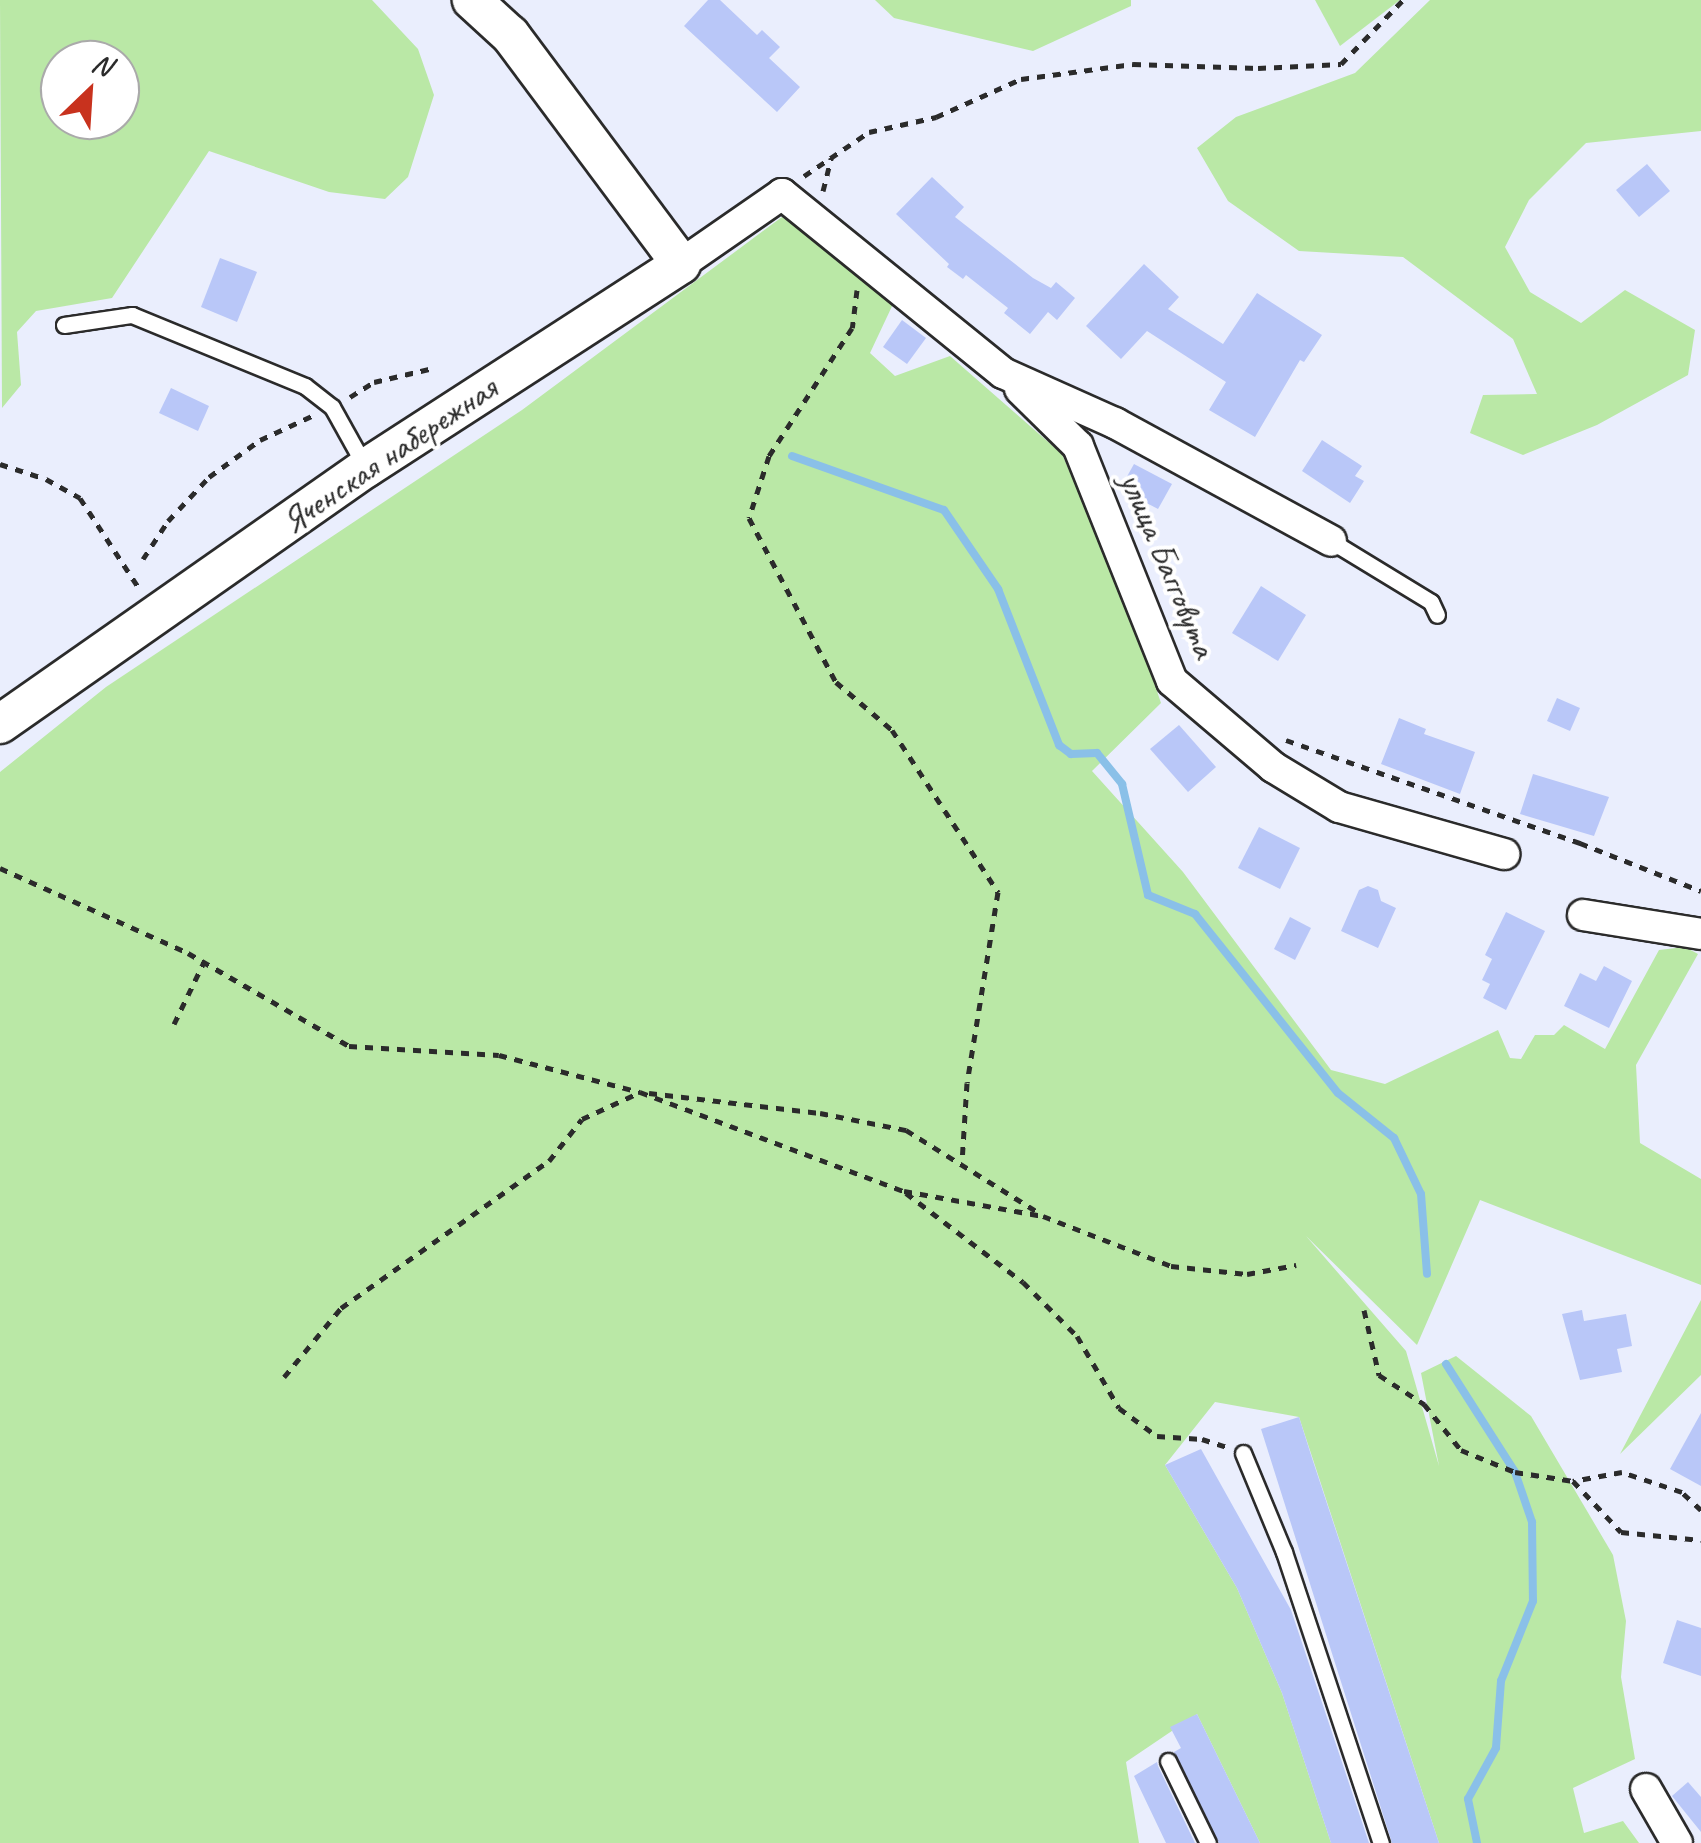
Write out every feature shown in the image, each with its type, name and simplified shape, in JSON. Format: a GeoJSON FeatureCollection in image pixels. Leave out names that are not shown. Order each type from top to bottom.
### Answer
{"type":"FeatureCollection","features":[{"type":"Feature","properties":{"kind":"street"},"geometry":{"type":"LineString","coordinates":[[472,0],[510,35],[680,264]]}},
{"type":"Feature","properties":{"kind":"street"},"geometry":{"type":"LineString","coordinates":[[782,194],[1003,374],[1115,424],[1331,541]]}},
{"type":"Feature","properties":{"kind":"street","name":"Яченская набережная"},"geometry":{"type":"LineString","coordinates":[[0,724],[366,468],[782,194]]}},
{"type":"Feature","properties":{"kind":"street","name":"улица Багговута"},"geometry":{"type":"LineString","coordinates":[[1003,374],[1078,446],[1172,681],[1273,766],[1339,807],[1504,854]]}},
{"type":"Feature","properties":{"kind":"street"},"geometry":{"type":"LineString","coordinates":[[1583,915],[1691,936],[1701,934]]}},
{"type":"Feature","properties":{"kind":"street"},"geometry":{"type":"LineString","coordinates":[[1646,1789],[1676,1843]]}},
{"type":"Feature","properties":{"kind":"lane"},"geometry":{"type":"LineString","coordinates":[[64,325],[132,316],[305,386],[332,407],[366,468]]}},
{"type":"Feature","properties":{"kind":"lane"},"geometry":{"type":"LineString","coordinates":[[1331,541],[1430,602],[1437,615]]}},
{"type":"Feature","properties":{"kind":"lane"},"geometry":{"type":"LineString","coordinates":[[1242,1453],[1284,1552],[1381,1843]]}},
{"type":"Feature","properties":{"kind":"lane"},"geometry":{"type":"LineString","coordinates":[[1168,1762],[1208,1843]]}},
{"type":"Feature","properties":{"kind":"path"},"geometry":{"type":"LineString","coordinates":[[782,194],[869,132],[936,116],[1021,79],[1133,64],[1258,68],[1341,64],[1403,0]]}},
{"type":"Feature","properties":{"kind":"path"},"geometry":{"type":"LineString","coordinates":[[861,258],[852,328],[768,456],[748,518],[836,682],[892,730],[998,892],[967,1083],[962,1162]]}},
{"type":"Feature","properties":{"kind":"path"},"geometry":{"type":"LineString","coordinates":[[143,558],[168,522],[209,478],[260,440],[332,407],[374,382],[433,368]]}},
{"type":"Feature","properties":{"kind":"path"},"geometry":{"type":"LineString","coordinates":[[0,464],[46,479],[80,498],[141,591],[125,601]]}},
{"type":"Feature","properties":{"kind":"path"},"geometry":{"type":"LineString","coordinates":[[1277,737],[1580,843],[1701,891]]}},
{"type":"Feature","properties":{"kind":"path"},"geometry":{"type":"LineString","coordinates":[[0,868],[204,962],[349,1046],[499,1055],[640,1092],[904,1191],[1043,1216],[1172,1266],[1247,1274],[1296,1265]]}},
{"type":"Feature","properties":{"kind":"path"},"geometry":{"type":"LineString","coordinates":[[174,1024],[204,962]]}},
{"type":"Feature","properties":{"kind":"path"},"geometry":{"type":"LineString","coordinates":[[284,1377],[341,1308],[548,1161],[582,1119],[640,1092],[820,1113],[906,1130],[1043,1216]]}},
{"type":"Feature","properties":{"kind":"path"},"geometry":{"type":"LineString","coordinates":[[904,1191],[1023,1282],[1077,1336],[1119,1408],[1157,1436],[1202,1438],[1242,1453]]}},
{"type":"Feature","properties":{"kind":"path"},"geometry":{"type":"LineString","coordinates":[[1364,1310],[1379,1374],[1424,1404],[1461,1450],[1515,1472],[1573,1481],[1622,1472],[1682,1492],[1701,1510]]}},
{"type":"Feature","properties":{"kind":"path"},"geometry":{"type":"LineString","coordinates":[[1573,1481],[1621,1532],[1701,1540]]}},
{"type":"Feature","properties":{"kind":"green space"},"geometry":{"type":"Polygon","coordinates":[[[0,0],[372,0],[418,49],[434,95],[408,177],[385,199],[329,192],[209,151],[112,298],[36,311],[17,332],[21,385],[2,408],[0,0]]]}},
{"type":"Feature","properties":{"kind":"green space"},"geometry":{"type":"Polygon","coordinates":[[[875,0],[1131,0],[1131,6],[1033,51],[894,18],[875,0]]]}},
{"type":"Feature","properties":{"kind":"green space"},"geometry":{"type":"Polygon","coordinates":[[[1315,0],[1400,0],[1340,46],[1315,0]]]}},
{"type":"Feature","properties":{"kind":"green space"},"geometry":{"type":"Polygon","coordinates":[[[1430,0],[1701,0],[1701,131],[1586,143],[1529,200],[1505,247],[1530,292],[1581,323],[1625,290],[1695,330],[1688,375],[1597,425],[1523,455],[1470,433],[1483,395],[1537,394],[1513,339],[1403,257],[1299,251],[1228,201],[1197,148],[1236,117],[1355,73],[1430,0]]]}},
{"type":"Feature","properties":{"kind":"green space"},"geometry":{"type":"Polygon","coordinates":[[[786,214],[894,302],[870,353],[895,376],[950,356],[1062,454],[1130,611],[1161,703],[1092,771],[1183,872],[1331,1070],[1385,1084],[1498,1030],[1510,1058],[1521,1059],[1535,1035],[1554,1035],[1564,1025],[1605,1049],[1659,950],[1685,947],[1698,954],[1636,1065],[1640,1143],[1701,1179],[1701,1285],[1480,1200],[1417,1345],[1306,1236],[1406,1351],[1439,1466],[1421,1373],[1456,1356],[1531,1416],[1613,1555],[1626,1621],[1621,1677],[1635,1759],[1573,1788],[1584,1833],[1623,1821],[1639,1843],[1439,1843],[1299,1417],[1215,1402],[1165,1465],[1237,1588],[1282,1693],[1331,1843],[1260,1843],[1197,1714],[1126,1762],[1139,1843],[0,1843],[0,772],[106,687],[522,410],[786,214]]]}},
{"type":"Feature","properties":{"kind":"green space"},"geometry":{"type":"Polygon","coordinates":[[[1701,1300],[1701,1375],[1620,1454],[1701,1300]]]}},
{"type":"Feature","properties":{"kind":"building"},"geometry":{"type":"Polygon","coordinates":[[[708,0],[720,0],[757,35],[762,30],[780,47],[769,58],[800,87],[777,112],[684,26],[708,0]]]}},
{"type":"Feature","properties":{"kind":"building"},"geometry":{"type":"Polygon","coordinates":[[[1647,164],[1670,191],[1639,217],[1616,190],[1647,164]]]}},
{"type":"Feature","properties":{"kind":"building"},"geometry":{"type":"Polygon","coordinates":[[[932,177],[964,207],[955,217],[1033,278],[1051,288],[1056,282],[1075,298],[1057,320],[1048,312],[1030,334],[1004,313],[1008,308],[966,275],[963,279],[947,267],[949,264],[896,214],[932,177]]]}},
{"type":"Feature","properties":{"kind":"building"},"geometry":{"type":"Polygon","coordinates":[[[220,258],[257,272],[237,322],[201,307],[220,258]]]}},
{"type":"Feature","properties":{"kind":"building"},"geometry":{"type":"Polygon","coordinates":[[[1144,264],[1179,297],[1168,309],[1223,344],[1257,293],[1322,335],[1304,362],[1300,360],[1255,437],[1209,410],[1226,382],[1147,331],[1121,359],[1086,326],[1144,264]]]}},
{"type":"Feature","properties":{"kind":"building"},"geometry":{"type":"Polygon","coordinates":[[[902,320],[926,338],[907,364],[883,347],[902,320]]]}},
{"type":"Feature","properties":{"kind":"building"},"geometry":{"type":"Polygon","coordinates":[[[171,388],[209,406],[198,431],[159,413],[171,388]]]}},
{"type":"Feature","properties":{"kind":"building"},"geometry":{"type":"Polygon","coordinates":[[[1322,440],[1362,466],[1355,476],[1364,481],[1350,503],[1302,471],[1322,440]]]}},
{"type":"Feature","properties":{"kind":"building"},"geometry":{"type":"Polygon","coordinates":[[[1134,464],[1172,484],[1158,509],[1120,489],[1134,464]]]}},
{"type":"Feature","properties":{"kind":"building"},"geometry":{"type":"Polygon","coordinates":[[[1261,586],[1306,615],[1278,661],[1232,633],[1261,586]]]}},
{"type":"Feature","properties":{"kind":"building"},"geometry":{"type":"Polygon","coordinates":[[[1557,698],[1580,708],[1570,731],[1547,721],[1557,698]]]}},
{"type":"Feature","properties":{"kind":"building"},"geometry":{"type":"Polygon","coordinates":[[[1399,718],[1426,729],[1424,734],[1475,752],[1460,794],[1381,764],[1399,718]]]}},
{"type":"Feature","properties":{"kind":"building"},"geometry":{"type":"Polygon","coordinates":[[[1179,725],[1216,767],[1188,792],[1150,749],[1179,725]]]}},
{"type":"Feature","properties":{"kind":"building"},"geometry":{"type":"Polygon","coordinates":[[[1533,774],[1609,797],[1594,836],[1520,814],[1533,774]]]}},
{"type":"Feature","properties":{"kind":"building"},"geometry":{"type":"Polygon","coordinates":[[[1259,827],[1300,848],[1280,889],[1238,868],[1259,827]]]}},
{"type":"Feature","properties":{"kind":"building"},"geometry":{"type":"Polygon","coordinates":[[[1368,886],[1378,890],[1381,901],[1396,908],[1378,948],[1341,931],[1359,890],[1368,886]]]}},
{"type":"Feature","properties":{"kind":"building"},"geometry":{"type":"Polygon","coordinates":[[[1506,912],[1545,931],[1506,1010],[1483,998],[1490,984],[1482,980],[1492,959],[1485,955],[1506,912]]]}},
{"type":"Feature","properties":{"kind":"building"},"geometry":{"type":"Polygon","coordinates":[[[1290,917],[1311,928],[1295,960],[1274,949],[1290,917]]]}},
{"type":"Feature","properties":{"kind":"building"},"geometry":{"type":"Polygon","coordinates":[[[1604,966],[1632,981],[1609,1028],[1564,1006],[1580,973],[1596,981],[1604,966]]]}},
{"type":"Feature","properties":{"kind":"building"},"geometry":{"type":"Polygon","coordinates":[[[1582,1310],[1584,1321],[1626,1314],[1632,1346],[1617,1349],[1622,1372],[1580,1380],[1562,1314],[1582,1310]]]}},
{"type":"Feature","properties":{"kind":"building"},"geometry":{"type":"Polygon","coordinates":[[[1701,1413],[1701,1486],[1670,1469],[1701,1413]]]}},
{"type":"Feature","properties":{"kind":"building"},"geometry":{"type":"Polygon","coordinates":[[[1299,1417],[1439,1843],[1392,1843],[1261,1429],[1299,1417]]]}},
{"type":"Feature","properties":{"kind":"building"},"geometry":{"type":"Polygon","coordinates":[[[1201,1449],[1291,1610],[1369,1843],[1331,1843],[1282,1693],[1237,1588],[1165,1465],[1201,1449]]]}},
{"type":"Feature","properties":{"kind":"building"},"geometry":{"type":"Polygon","coordinates":[[[1677,1620],[1701,1628],[1701,1676],[1663,1663],[1677,1620]]]}},
{"type":"Feature","properties":{"kind":"building"},"geometry":{"type":"Polygon","coordinates":[[[1197,1714],[1260,1843],[1219,1843],[1174,1752],[1181,1748],[1170,1727],[1197,1714]]]}},
{"type":"Feature","properties":{"kind":"building"},"geometry":{"type":"Polygon","coordinates":[[[1157,1762],[1195,1843],[1166,1843],[1134,1776],[1157,1762]]]}},
{"type":"Feature","properties":{"kind":"building"},"geometry":{"type":"Polygon","coordinates":[[[1688,1782],[1701,1797],[1701,1832],[1672,1796],[1688,1782]]]}},
{"type":"Feature","properties":{"kind":"waterway"},"geometry":{"type":"LineString","coordinates":[[792,456],[944,510],[998,589],[1059,745],[1071,754],[1097,753],[1122,784],[1148,895],[1195,914],[1338,1093],[1394,1138],[1421,1194],[1427,1274]]}},
{"type":"Feature","properties":{"kind":"waterway"},"geometry":{"type":"LineString","coordinates":[[1446,1364],[1515,1472],[1532,1522],[1533,1601],[1501,1681],[1496,1748],[1468,1799],[1477,1843]]}}]}
